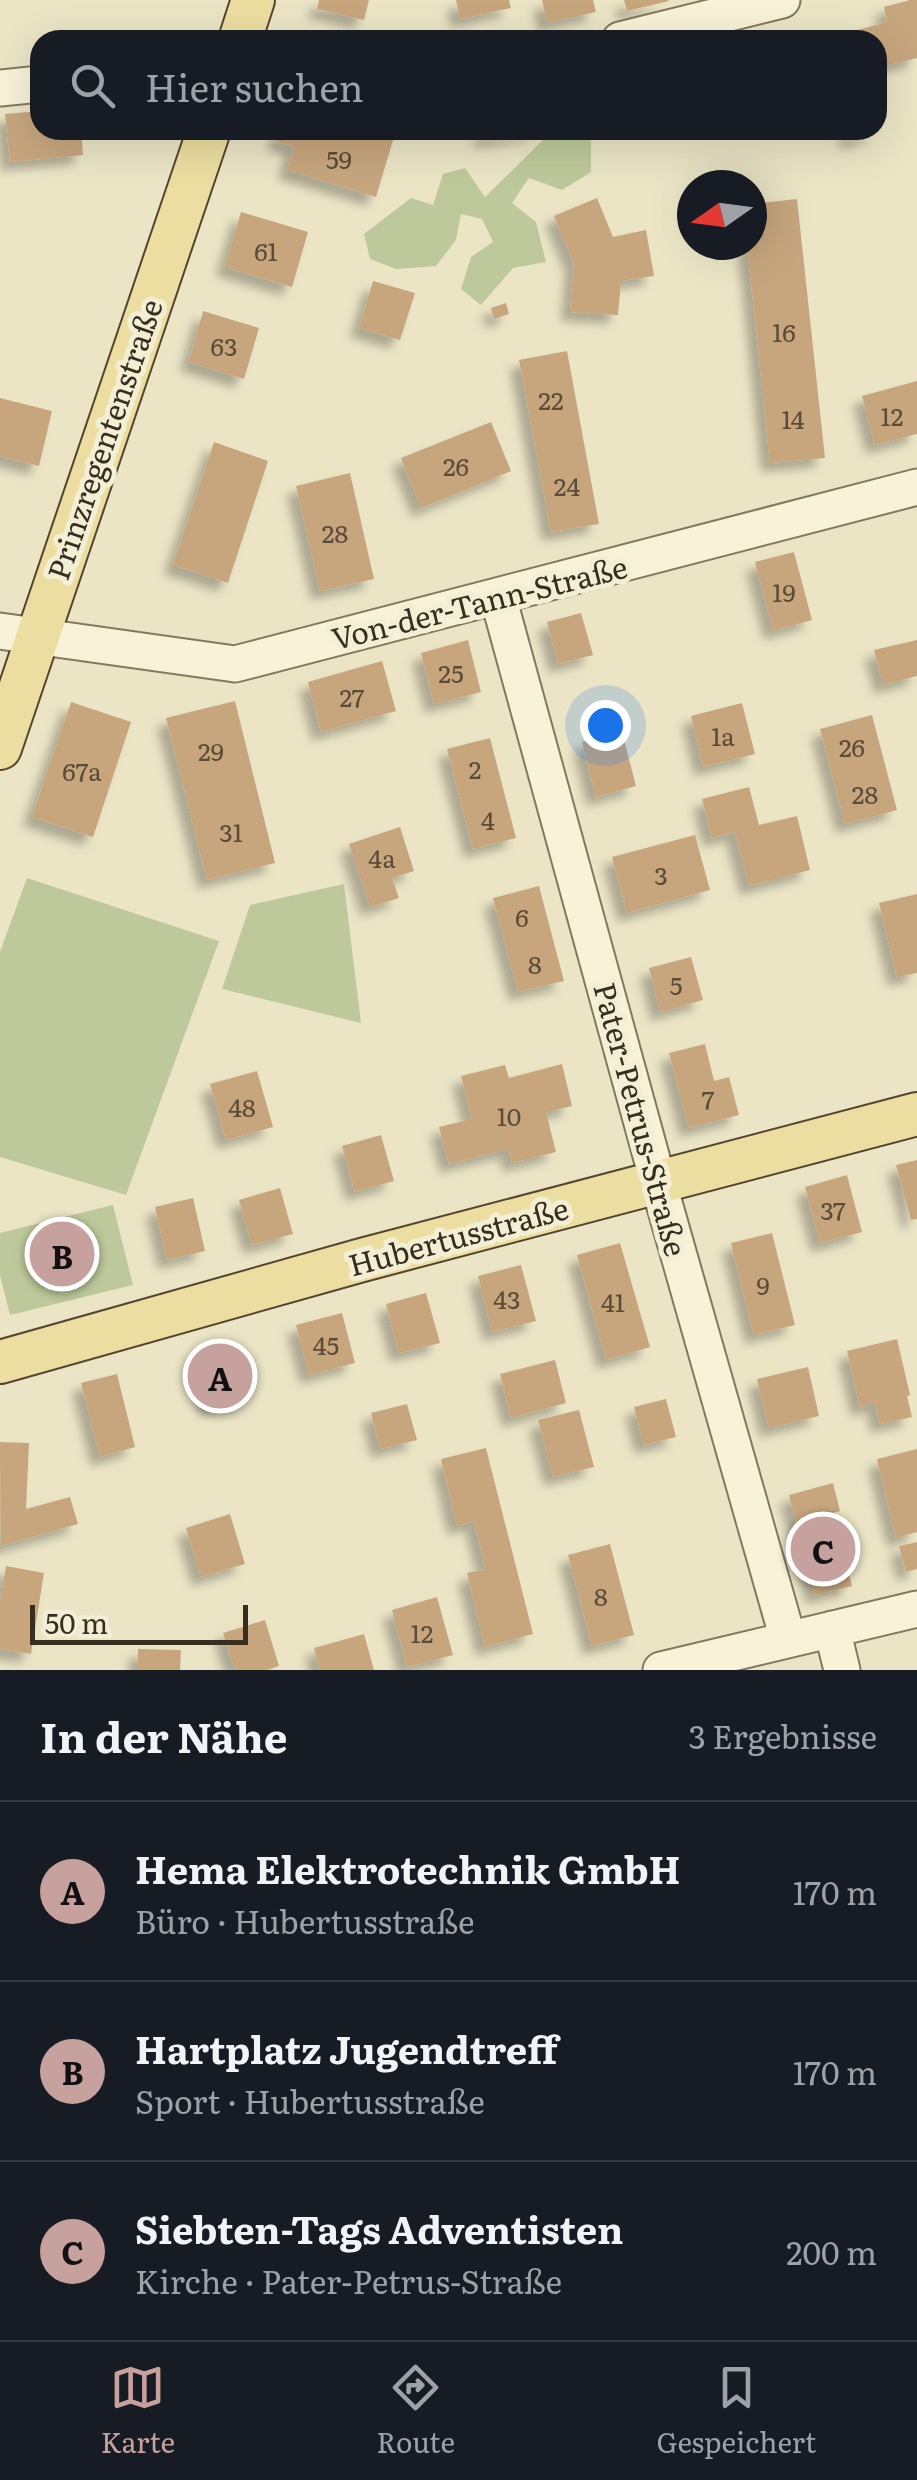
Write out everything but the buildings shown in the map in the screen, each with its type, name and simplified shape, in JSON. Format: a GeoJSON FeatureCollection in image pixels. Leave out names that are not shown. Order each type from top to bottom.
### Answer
{"type":"FeatureCollection","features":[{"type":"Feature","properties":{"kind":"main road","name":"Prinzregentenstraße"},"geometry":{"type":"LineString","coordinates":[[0,748],[18,634],[204,140]]}},
{"type":"Feature","properties":{"kind":"main road","name":"Hubertusstraße"},"geometry":{"type":"LineString","coordinates":[[0,1362],[362,1260],[917,1114]]}},
{"type":"Feature","properties":{"kind":"street"},"geometry":{"type":"LineString","coordinates":[[660,30],[782,0]]}},
{"type":"Feature","properties":{"kind":"street"},"geometry":{"type":"LineString","coordinates":[[0,88],[30,85]]}},
{"type":"Feature","properties":{"kind":"street","name":"Von-der-Tann-Straße"},"geometry":{"type":"LineString","coordinates":[[18,634],[235,664],[917,486]]}},
{"type":"Feature","properties":{"kind":"street","name":"Pater-Petrus-Straße"},"geometry":{"type":"LineString","coordinates":[[498,597],[788,1640]]}},
{"type":"Feature","properties":{"kind":"street"},"geometry":{"type":"LineString","coordinates":[[661,1670],[917,1609]]}},
{"type":"Feature","properties":{"kind":"street"},"geometry":{"type":"LineString","coordinates":[[832,1630],[842,1670]]}},
{"type":"Feature","properties":{"kind":"green space"},"geometry":{"type":"Polygon","coordinates":[[[543,140],[591,140],[591,172],[562,190],[529,178],[512,203],[536,222],[546,262],[513,268],[481,305],[461,289],[471,257],[493,242],[482,219],[461,214],[456,240],[436,266],[396,269],[370,259],[364,234],[411,198],[433,205],[443,174],[465,168],[485,197],[543,140]]]}},
{"type":"Feature","properties":{"kind":"green space"},"geometry":{"type":"Polygon","coordinates":[[[27,878],[219,941],[126,1195],[0,1157],[0,952],[27,878]]]}},
{"type":"Feature","properties":{"kind":"green space"},"geometry":{"type":"Polygon","coordinates":[[[344,884],[361,1023],[222,989],[250,905],[344,884]]]}},
{"type":"Feature","properties":{"kind":"green space"},"geometry":{"type":"Polygon","coordinates":[[[113,1205],[133,1285],[10,1315],[0,1275],[0,1233],[113,1205]]]}},
{"type":"Feature","properties":{"kind":"place","name":"Hartplatz Jugendtreff"},"geometry":{"type":"Point","coordinates":[62,1254]}},
{"type":"Feature","properties":{"kind":"place","name":"Hema Elektrotechnik GmbH"},"geometry":{"type":"Point","coordinates":[220,1376]}},
{"type":"Feature","properties":{"kind":"place","name":"Siebten-Tags Adventisten"},"geometry":{"type":"Point","coordinates":[823,1549]}}]}
